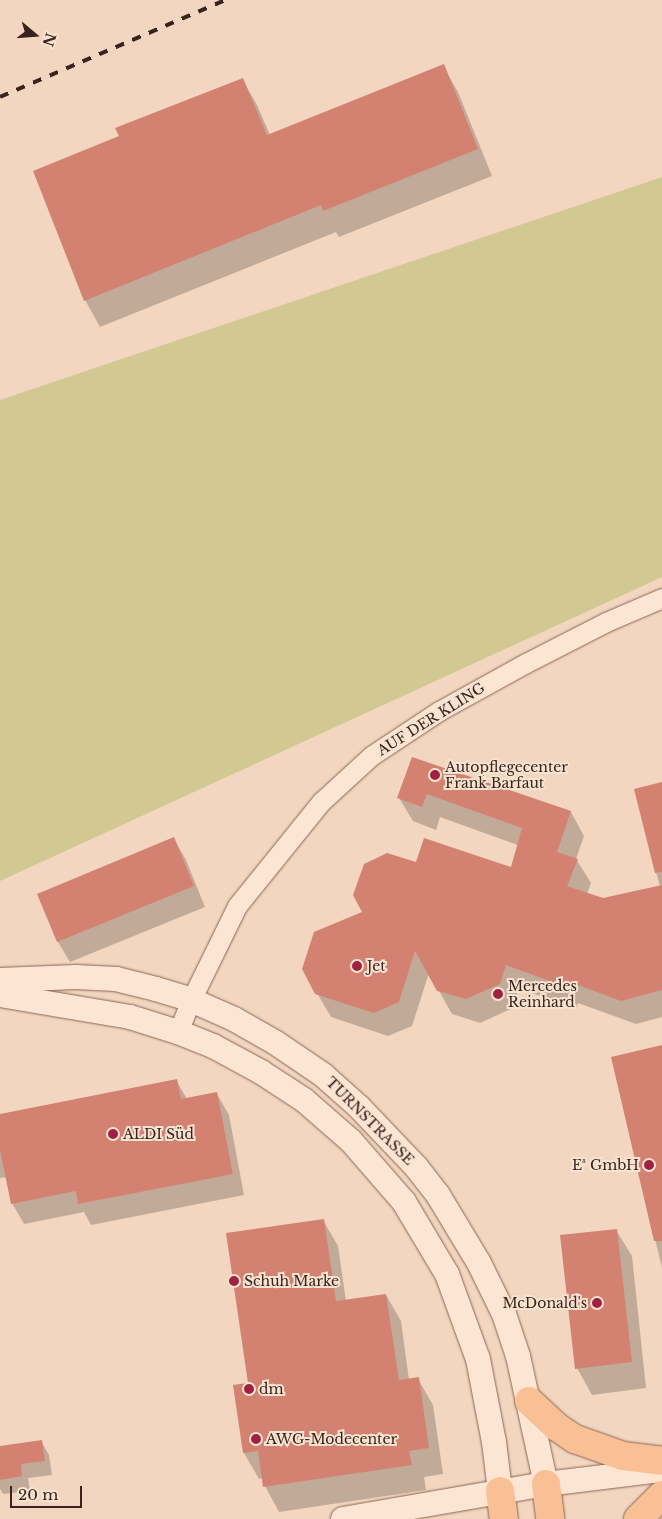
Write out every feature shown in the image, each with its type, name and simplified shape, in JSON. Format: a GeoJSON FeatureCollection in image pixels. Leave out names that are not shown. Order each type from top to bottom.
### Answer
{"type":"FeatureCollection","features":[{"type":"Feature","properties":{"kind":"main road"},"geometry":{"type":"LineString","coordinates":[[529,1401],[557,1427],[575,1439],[623,1456],[662,1461]]}},
{"type":"Feature","properties":{"kind":"main road"},"geometry":{"type":"LineString","coordinates":[[546,1484],[550,1519]]}},
{"type":"Feature","properties":{"kind":"main road"},"geometry":{"type":"LineString","coordinates":[[500,1491],[504,1519]]}},
{"type":"Feature","properties":{"kind":"main road"},"geometry":{"type":"LineString","coordinates":[[638,1519],[662,1495]]}},
{"type":"Feature","properties":{"kind":"street","name":"AUF DER KLING"},"geometry":{"type":"LineString","coordinates":[[178,1032],[191,1000],[237,906],[321,802],[371,756],[439,711],[517,668],[606,622],[662,598]]}},
{"type":"Feature","properties":{"kind":"street","name":"TURNSTRASSE"},"geometry":{"type":"LineString","coordinates":[[0,980],[76,976],[116,980],[156,989],[191,1000],[234,1019],[276,1043],[323,1075],[389,1137],[417,1168],[438,1195],[479,1263],[508,1327],[529,1401],[546,1484]]}},
{"type":"Feature","properties":{"kind":"street","name":"TURNSTRASSE"},"geometry":{"type":"LineString","coordinates":[[0,995],[130,1017],[178,1032],[212,1046],[261,1072],[304,1100],[351,1140],[404,1202],[447,1274],[476,1351],[486,1391],[500,1491]]}},
{"type":"Feature","properties":{"kind":"street"},"geometry":{"type":"LineString","coordinates":[[344,1519],[500,1491],[662,1470]]}},
{"type":"Feature","properties":{"kind":"shaded area"},"geometry":{"type":"Polygon","coordinates":[[[662,177],[662,577],[0,881],[0,400],[662,177]]]}},
{"type":"Feature","properties":{"kind":"building"},"geometry":{"type":"Polygon","coordinates":[[[444,64],[478,149],[323,211],[321,205],[84,301],[33,171],[119,136],[115,128],[243,78],[267,135],[444,64]]]}},
{"type":"Feature","properties":{"kind":"building"},"geometry":{"type":"Polygon","coordinates":[[[412,757],[571,811],[557,852],[578,859],[567,886],[603,898],[662,885],[662,990],[621,1001],[565,980],[563,986],[506,965],[500,984],[466,999],[437,991],[415,951],[399,1002],[374,1013],[315,994],[302,969],[314,932],[362,912],[353,895],[364,864],[387,853],[416,862],[424,838],[511,867],[522,828],[427,794],[422,807],[397,798],[412,757]]]}},
{"type":"Feature","properties":{"kind":"building"},"geometry":{"type":"Polygon","coordinates":[[[662,782],[662,872],[655,873],[634,789],[662,782]]]}},
{"type":"Feature","properties":{"kind":"building"},"geometry":{"type":"Polygon","coordinates":[[[174,837],[194,886],[57,942],[37,894],[174,837]]]}},
{"type":"Feature","properties":{"kind":"building","name":"E³ GmbH"},"geometry":{"type":"Polygon","coordinates":[[[662,1045],[662,1241],[654,1241],[611,1057],[662,1045]]]}},
{"type":"Feature","properties":{"kind":"building","name":"ALDI Süd"},"geometry":{"type":"Polygon","coordinates":[[[177,1079],[181,1099],[217,1092],[233,1174],[78,1204],[76,1191],[11,1204],[0,1150],[0,1114],[177,1079]]]}},
{"type":"Feature","properties":{"kind":"building"},"geometry":{"type":"Polygon","coordinates":[[[324,1219],[336,1301],[386,1294],[399,1380],[419,1377],[429,1448],[409,1451],[412,1465],[263,1487],[258,1451],[243,1453],[233,1385],[248,1383],[226,1233],[324,1219]]]}},
{"type":"Feature","properties":{"kind":"building","name":"McDonald's"},"geometry":{"type":"Polygon","coordinates":[[[617,1229],[632,1362],[575,1369],[560,1235],[617,1229]]]}},
{"type":"Feature","properties":{"kind":"building"},"geometry":{"type":"Polygon","coordinates":[[[42,1440],[45,1461],[21,1464],[22,1476],[0,1480],[0,1446],[42,1440]]]}},
{"type":"Feature","properties":{"kind":"railway"},"geometry":{"type":"LineString","coordinates":[[0,97],[225,0]]}},
{"type":"Feature","properties":{"kind":"place","name":"Autopflegecenter Frank Barfaut"},"geometry":{"type":"Point","coordinates":[435,775]}},
{"type":"Feature","properties":{"kind":"place","name":"Jet"},"geometry":{"type":"Point","coordinates":[357,966]}},
{"type":"Feature","properties":{"kind":"place","name":"Mercedes Reinhard"},"geometry":{"type":"Point","coordinates":[498,994]}},
{"type":"Feature","properties":{"kind":"place","name":"ALDI Süd"},"geometry":{"type":"Point","coordinates":[113,1134]}},
{"type":"Feature","properties":{"kind":"place","name":"E³ GmbH"},"geometry":{"type":"Point","coordinates":[649,1165]}},
{"type":"Feature","properties":{"kind":"place","name":"Schuh Marke"},"geometry":{"type":"Point","coordinates":[234,1281]}},
{"type":"Feature","properties":{"kind":"place","name":"McDonald's"},"geometry":{"type":"Point","coordinates":[597,1303]}},
{"type":"Feature","properties":{"kind":"place","name":"dm"},"geometry":{"type":"Point","coordinates":[249,1389]}},
{"type":"Feature","properties":{"kind":"place","name":"AWG-Modecenter"},"geometry":{"type":"Point","coordinates":[256,1439]}}]}
